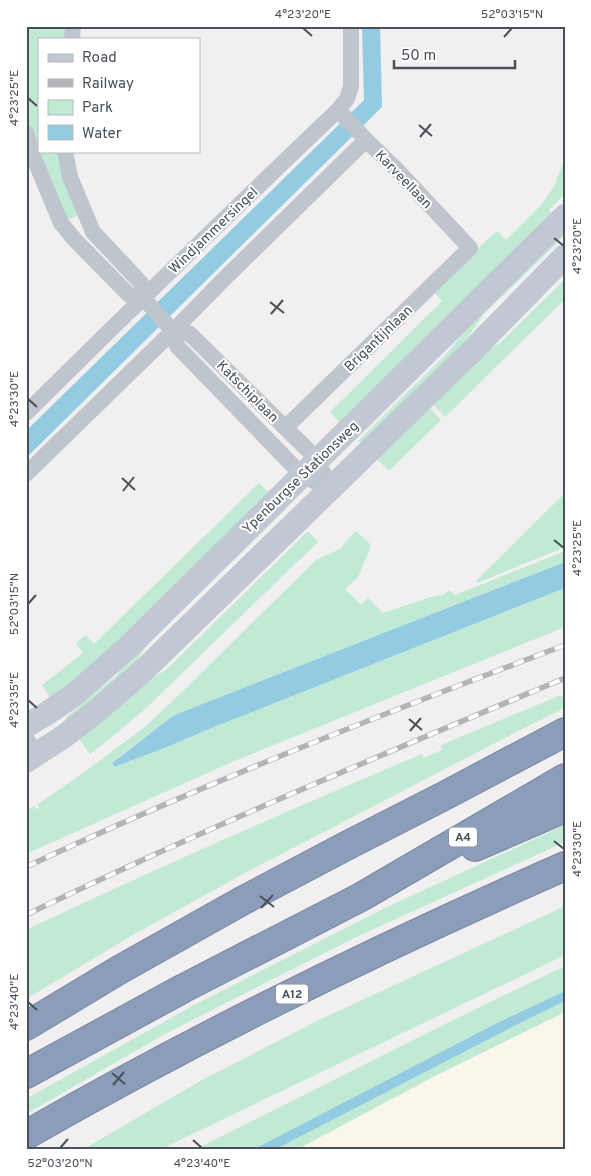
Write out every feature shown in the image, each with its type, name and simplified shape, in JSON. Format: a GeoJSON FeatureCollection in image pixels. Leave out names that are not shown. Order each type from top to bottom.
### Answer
{"type":"FeatureCollection","features":[{"type":"Feature","properties":{"kind":"highway"},"geometry":{"type":"LineString","coordinates":[[26,1026],[119,970],[242,901],[565,732]]}},
{"type":"Feature","properties":{"kind":"highway"},"geometry":{"type":"LineString","coordinates":[[444,796],[565,744]]}},
{"type":"Feature","properties":{"kind":"highway","name":"A4"},"geometry":{"type":"LineString","coordinates":[[361,897],[565,778]]}},
{"type":"Feature","properties":{"kind":"highway"},"geometry":{"type":"LineString","coordinates":[[26,1074],[191,984],[361,897],[565,808]]}},
{"type":"Feature","properties":{"kind":"highway","name":"A12"},"geometry":{"type":"LineString","coordinates":[[26,1135],[148,1068],[270,1005],[422,930],[565,866]]}},
{"type":"Feature","properties":{"kind":"main road","name":"Ypenburgse Stationsweg"},"geometry":{"type":"LineString","coordinates":[[26,726],[74,695],[125,650],[565,216]]}},
{"type":"Feature","properties":{"kind":"main road","name":"Ypenburgse Stationsweg"},"geometry":{"type":"LineString","coordinates":[[30,751],[62,738],[116,696],[471,352],[565,256]]}},
{"type":"Feature","properties":{"kind":"street","name":"Windjammersingel"},"geometry":{"type":"LineString","coordinates":[[26,413],[147,303],[194,248],[341,113],[350,86],[352,26]]}},
{"type":"Feature","properties":{"kind":"street","name":"Karveellaan"},"geometry":{"type":"LineString","coordinates":[[341,113],[396,168],[470,248]]}},
{"type":"Feature","properties":{"kind":"street","name":"Katschiplaan"},"geometry":{"type":"LineString","coordinates":[[26,134],[30,158],[61,223],[75,240],[128,295],[147,303],[169,326],[177,346],[214,385],[310,467]]}},
{"type":"Feature","properties":{"kind":"street"},"geometry":{"type":"LineString","coordinates":[[26,474],[169,326],[224,279],[362,136]]}},
{"type":"Feature","properties":{"kind":"street","name":"Katschiplaan"},"geometry":{"type":"LineString","coordinates":[[65,152],[70,177],[92,232],[141,283],[147,303]]}},
{"type":"Feature","properties":{"kind":"street"},"geometry":{"type":"LineString","coordinates":[[75,240],[92,232]]}},
{"type":"Feature","properties":{"kind":"street","name":"Brigantijnlaan"},"geometry":{"type":"LineString","coordinates":[[286,428],[470,248]]}},
{"type":"Feature","properties":{"kind":"street","name":"Katschiplaan"},"geometry":{"type":"LineString","coordinates":[[169,326],[190,334],[286,428],[310,467]]}},
{"type":"Feature","properties":{"kind":"street"},"geometry":{"type":"LineString","coordinates":[[310,467],[330,489]]}},
{"type":"Feature","properties":{"kind":"shaded area"},"geometry":{"type":"Polygon","coordinates":[[[565,1012],[565,1150],[296,1150],[433,1077],[565,1012]]]}},
{"type":"Feature","properties":{"kind":"green space"},"geometry":{"type":"Polygon","coordinates":[[[26,26],[68,26],[67,38],[38,38],[38,152],[61,152],[81,213],[65,222],[35,149],[26,114],[26,26]]]}},
{"type":"Feature","properties":{"kind":"green space"},"geometry":{"type":"Polygon","coordinates":[[[565,159],[565,194],[549,210],[551,214],[341,424],[330,412],[442,301],[433,291],[497,231],[506,240],[542,204],[554,186],[565,159]]]}},
{"type":"Feature","properties":{"kind":"green space"},"geometry":{"type":"Polygon","coordinates":[[[565,227],[565,235],[484,314],[456,353],[363,445],[358,441],[447,353],[469,323],[565,227]]]}},
{"type":"Feature","properties":{"kind":"green space"},"geometry":{"type":"Polygon","coordinates":[[[565,279],[565,299],[445,417],[433,404],[470,362],[500,343],[565,279]]]}},
{"type":"Feature","properties":{"kind":"green space"},"geometry":{"type":"Polygon","coordinates":[[[426,404],[441,420],[389,471],[374,456],[426,404]]]}},
{"type":"Feature","properties":{"kind":"green space"},"geometry":{"type":"Polygon","coordinates":[[[259,483],[270,494],[108,652],[51,699],[42,685],[83,653],[76,643],[86,635],[94,644],[259,483]]]}},
{"type":"Feature","properties":{"kind":"green space"},"geometry":{"type":"Polygon","coordinates":[[[565,493],[565,547],[477,583],[476,581],[565,493]]]}},
{"type":"Feature","properties":{"kind":"green space"},"geometry":{"type":"Polygon","coordinates":[[[281,505],[286,509],[149,643],[130,669],[68,723],[65,718],[116,676],[144,640],[281,505]]]}},
{"type":"Feature","properties":{"kind":"green space"},"geometry":{"type":"Polygon","coordinates":[[[308,531],[318,542],[144,710],[90,754],[77,736],[133,691],[167,669],[308,531]]]}},
{"type":"Feature","properties":{"kind":"green space"},"geometry":{"type":"Polygon","coordinates":[[[356,531],[370,544],[370,548],[358,577],[345,589],[361,605],[368,598],[383,613],[431,597],[443,595],[449,590],[455,595],[565,551],[565,562],[177,714],[112,762],[112,765],[114,767],[167,747],[565,588],[565,627],[232,762],[26,854],[26,810],[34,806],[36,809],[39,808],[38,804],[146,726],[316,560],[342,548],[356,531]]]}},
{"type":"Feature","properties":{"kind":"green space"},"geometry":{"type":"Polygon","coordinates":[[[561,695],[563,699],[565,698],[565,708],[245,873],[138,932],[26,999],[26,930],[273,818],[422,754],[423,758],[442,750],[441,745],[561,695]]]}},
{"type":"Feature","properties":{"kind":"green space"},"geometry":{"type":"Polygon","coordinates":[[[565,825],[565,842],[354,938],[163,1035],[26,1114],[26,1099],[194,1005],[385,908],[565,825]]]}},
{"type":"Feature","properties":{"kind":"green space"},"geometry":{"type":"Polygon","coordinates":[[[565,906],[565,955],[159,1150],[82,1150],[202,1080],[319,1020],[565,906]]]}},
{"type":"Feature","properties":{"kind":"green space"},"geometry":{"type":"Polygon","coordinates":[[[565,966],[565,991],[497,1023],[252,1150],[194,1150],[445,1024],[565,966]]]}},
{"type":"Feature","properties":{"kind":"green space"},"geometry":{"type":"Polygon","coordinates":[[[565,1001],[565,1012],[433,1077],[296,1150],[281,1150],[279,1147],[520,1023],[565,1001]]]}},
{"type":"Feature","properties":{"kind":"water"},"geometry":{"type":"Polygon","coordinates":[[[362,26],[380,26],[382,107],[26,458],[26,431],[364,100],[362,26]]]}},
{"type":"Feature","properties":{"kind":"water"},"geometry":{"type":"Polygon","coordinates":[[[565,562],[565,588],[167,747],[114,767],[112,763],[177,714],[565,562]]]}},
{"type":"Feature","properties":{"kind":"water"},"geometry":{"type":"Polygon","coordinates":[[[565,991],[565,1001],[274,1150],[252,1150],[497,1023],[565,991]]]}},
{"type":"Feature","properties":{"kind":"railway"},"geometry":{"type":"LineString","coordinates":[[26,867],[226,778],[565,645]]}},
{"type":"Feature","properties":{"kind":"railway"},"geometry":{"type":"LineString","coordinates":[[26,915],[227,822],[565,678]]}}]}
